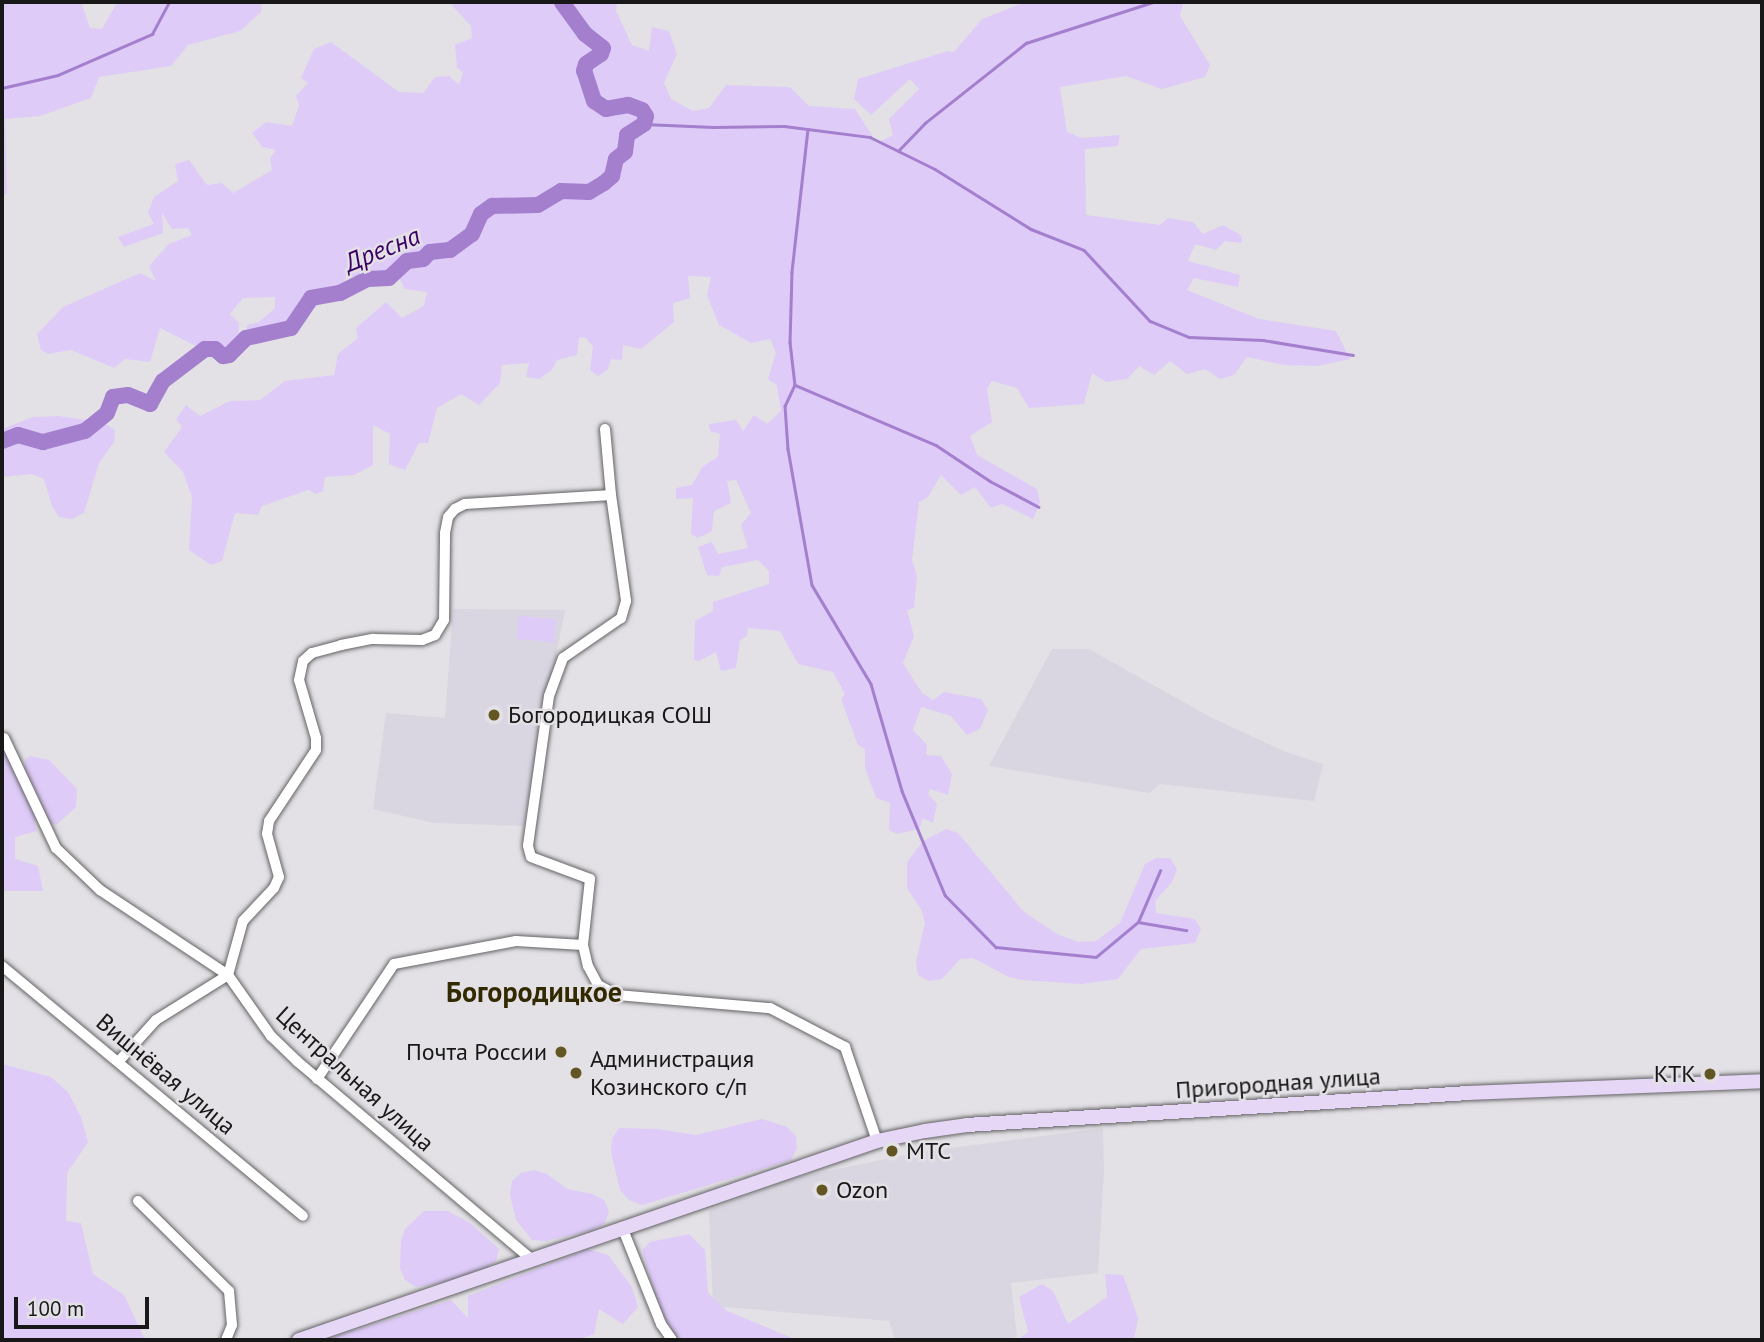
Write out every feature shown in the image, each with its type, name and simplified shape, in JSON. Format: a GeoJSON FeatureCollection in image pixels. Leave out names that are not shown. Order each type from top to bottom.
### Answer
{"type":"FeatureCollection","features":[{"type":"Feature","properties":{"kind":"street"},"geometry":{"type":"LineString","coordinates":[[605,429],[626,601],[621,618],[563,658],[549,696],[528,846],[531,857],[590,879],[583,945],[593,978],[608,992],[770,1008],[845,1047],[877,1141]]}},
{"type":"Feature","properties":{"kind":"street"},"geometry":{"type":"LineString","coordinates":[[118,1061],[156,1020],[228,975],[243,921],[274,888],[279,877],[267,834],[270,821],[316,750],[314,728],[299,680],[303,662],[312,653],[341,645],[373,639],[422,640],[435,635],[444,620],[445,533],[448,517],[455,509],[465,504],[611,495]]}},
{"type":"Feature","properties":{"kind":"street","name":"Центральная улица"},"geometry":{"type":"LineString","coordinates":[[4,738],[56,848],[100,890],[228,975],[271,1036],[317,1079],[531,1259]]}},
{"type":"Feature","properties":{"kind":"street"},"geometry":{"type":"LineString","coordinates":[[317,1079],[394,964],[516,941],[583,945]]}},
{"type":"Feature","properties":{"kind":"street","name":"Вишнёвая улица"},"geometry":{"type":"LineString","coordinates":[[2,966],[303,1216]]}},
{"type":"Feature","properties":{"kind":"street","name":"Пригородная улица"},"geometry":{"type":"LineString","coordinates":[[299,1340],[877,1141],[967,1125],[1468,1093],[1762,1081]]}},
{"type":"Feature","properties":{"kind":"street"},"geometry":{"type":"LineString","coordinates":[[138,1201],[229,1291],[232,1325],[226,1340]]}},
{"type":"Feature","properties":{"kind":"street"},"geometry":{"type":"LineString","coordinates":[[622,1227],[661,1324],[672,1340]]}},
{"type":"Feature","properties":{"kind":"shaded area"},"geometry":{"type":"Polygon","coordinates":[[[2,2],[81,2],[90,28],[102,29],[115,6],[121,2],[262,2],[261,12],[240,31],[188,45],[171,66],[99,77],[91,98],[40,116],[5,119],[7,193],[2,197],[2,2]]]}},
{"type":"Feature","properties":{"kind":"shaded area"},"geometry":{"type":"Polygon","coordinates":[[[449,2],[617,2],[616,11],[632,45],[649,51],[652,27],[669,31],[677,54],[664,83],[671,99],[693,111],[709,108],[726,85],[790,87],[809,106],[855,109],[877,143],[893,135],[889,119],[919,89],[910,79],[871,115],[854,99],[858,79],[948,51],[954,52],[982,19],[1026,2],[1183,2],[1180,16],[1210,65],[1205,77],[1162,89],[1126,76],[1060,87],[1067,132],[1082,138],[1120,135],[1118,146],[1085,149],[1086,215],[1160,225],[1168,218],[1193,222],[1203,234],[1223,225],[1241,235],[1242,243],[1225,241],[1216,250],[1195,244],[1188,261],[1240,275],[1238,287],[1194,278],[1187,290],[1259,319],[1336,331],[1350,359],[1318,366],[1284,365],[1247,357],[1234,375],[1220,379],[1205,369],[1187,374],[1170,361],[1154,375],[1139,366],[1127,379],[1106,382],[1092,373],[1084,404],[1029,408],[1017,388],[992,381],[987,389],[992,422],[970,436],[977,455],[1037,489],[1040,502],[1033,519],[1002,504],[991,508],[975,487],[961,495],[941,475],[928,497],[919,502],[912,560],[917,576],[914,608],[907,610],[914,636],[903,663],[922,693],[933,700],[944,692],[981,699],[988,710],[980,729],[967,735],[951,716],[921,707],[913,730],[927,745],[926,755],[941,756],[952,774],[948,795],[930,789],[928,794],[937,804],[933,823],[923,818],[919,829],[897,834],[889,830],[890,803],[876,798],[865,768],[865,749],[858,745],[841,699],[845,694],[833,672],[798,664],[780,631],[748,628],[747,636],[740,640],[736,668],[721,671],[716,652],[699,661],[694,660],[695,621],[713,611],[713,602],[769,584],[769,571],[758,560],[722,567],[719,576],[707,575],[698,547],[712,542],[718,554],[748,548],[741,525],[751,513],[736,480],[727,481],[731,503],[714,511],[712,531],[698,538],[691,534],[693,498],[676,499],[676,488],[692,485],[703,466],[718,457],[720,434],[710,431],[709,424],[736,420],[743,431],[754,415],[767,424],[781,411],[777,385],[768,379],[776,353],[770,339],[751,343],[719,325],[707,295],[711,277],[688,276],[690,298],[673,303],[674,322],[641,349],[623,345],[622,360],[611,359],[608,369],[598,376],[590,370],[593,347],[586,338],[579,337],[577,355],[557,360],[552,370],[539,379],[526,377],[529,363],[502,365],[500,383],[479,405],[461,394],[437,408],[428,443],[419,443],[405,470],[389,464],[390,434],[373,425],[373,465],[354,475],[325,477],[323,491],[316,494],[308,490],[262,506],[258,515],[235,513],[222,561],[211,565],[189,550],[192,497],[183,472],[164,452],[182,427],[176,419],[186,405],[200,416],[230,401],[260,400],[285,381],[334,375],[338,354],[358,338],[356,328],[386,302],[402,318],[424,306],[427,292],[405,289],[398,276],[376,283],[346,276],[343,290],[318,289],[297,321],[278,330],[272,325],[256,339],[246,336],[247,325],[259,322],[275,308],[275,297],[243,298],[230,314],[239,323],[238,342],[225,354],[196,346],[160,328],[150,362],[125,359],[114,368],[71,350],[48,354],[41,350],[37,334],[63,307],[140,273],[156,281],[149,266],[169,244],[192,235],[188,228],[172,229],[162,213],[163,233],[124,247],[118,237],[154,224],[148,213],[154,197],[178,181],[175,164],[189,160],[207,185],[222,183],[233,193],[272,170],[270,158],[276,150],[262,147],[252,133],[266,122],[292,126],[299,105],[296,96],[308,83],[301,78],[314,49],[331,42],[399,92],[423,93],[435,77],[449,76],[459,85],[463,72],[457,68],[455,45],[472,38],[471,26],[449,2]]]}},
{"type":"Feature","properties":{"kind":"shaded area"},"geometry":{"type":"Polygon","coordinates":[[[59,416],[104,423],[115,430],[114,442],[99,463],[84,513],[72,519],[59,517],[52,506],[44,479],[32,474],[2,477],[2,429],[33,417],[59,416]]]}},
{"type":"Feature","properties":{"kind":"shaded area","name":"Богородицкая СОШ"},"geometry":{"type":"Polygon","coordinates":[[[453,609],[565,610],[523,826],[434,823],[373,809],[386,713],[445,718],[453,609]]]}},
{"type":"Feature","properties":{"kind":"shaded area"},"geometry":{"type":"Polygon","coordinates":[[[519,616],[556,619],[554,642],[517,639],[519,616]]]}},
{"type":"Feature","properties":{"kind":"shaded area"},"geometry":{"type":"Polygon","coordinates":[[[1052,649],[1089,649],[1212,718],[1286,752],[1323,764],[1314,801],[1160,784],[1149,793],[989,766],[1052,649]]]}},
{"type":"Feature","properties":{"kind":"shaded area"},"geometry":{"type":"Polygon","coordinates":[[[2,741],[37,820],[34,823],[37,831],[15,837],[15,859],[38,866],[43,891],[2,891],[2,741]]]}},
{"type":"Feature","properties":{"kind":"shaded area"},"geometry":{"type":"Polygon","coordinates":[[[30,756],[49,760],[77,789],[76,807],[56,825],[48,822],[25,773],[25,760],[30,756]]]}},
{"type":"Feature","properties":{"kind":"shaded area"},"geometry":{"type":"Polygon","coordinates":[[[946,829],[958,833],[1024,912],[1057,934],[1078,942],[1096,941],[1120,923],[1145,864],[1156,858],[1170,858],[1177,869],[1172,882],[1155,901],[1156,913],[1195,919],[1201,929],[1195,943],[1141,949],[1118,979],[1080,984],[1022,980],[1009,977],[973,958],[960,959],[942,979],[929,981],[918,975],[916,962],[925,923],[922,911],[907,888],[907,862],[923,841],[946,829]]]}},
{"type":"Feature","properties":{"kind":"shaded area"},"geometry":{"type":"Polygon","coordinates":[[[2,1064],[51,1077],[68,1092],[81,1117],[88,1142],[67,1173],[66,1221],[81,1223],[93,1274],[124,1295],[145,1340],[2,1340],[2,1064]]]}},
{"type":"Feature","properties":{"kind":"shaded area"},"geometry":{"type":"Polygon","coordinates":[[[762,1119],[787,1127],[796,1136],[797,1148],[791,1160],[642,1205],[629,1200],[620,1190],[611,1152],[612,1139],[619,1128],[658,1129],[696,1135],[762,1119]]]}},
{"type":"Feature","properties":{"kind":"shaded area"},"geometry":{"type":"Polygon","coordinates":[[[1103,1128],[1104,1171],[1098,1273],[1011,1283],[1017,1337],[1001,1340],[895,1340],[889,1321],[713,1306],[709,1210],[794,1178],[920,1152],[1103,1128]]]}},
{"type":"Feature","properties":{"kind":"shaded area"},"geometry":{"type":"Polygon","coordinates":[[[534,1170],[547,1174],[567,1189],[592,1194],[604,1200],[609,1211],[605,1223],[594,1230],[546,1241],[532,1240],[516,1220],[510,1195],[512,1181],[521,1173],[534,1170]]]}},
{"type":"Feature","properties":{"kind":"shaded area"},"geometry":{"type":"Polygon","coordinates":[[[424,1211],[448,1211],[470,1223],[499,1249],[496,1261],[486,1268],[442,1283],[416,1287],[405,1280],[400,1268],[401,1241],[405,1229],[424,1211]]]}},
{"type":"Feature","properties":{"kind":"shaded area"},"geometry":{"type":"Polygon","coordinates":[[[689,1234],[705,1250],[708,1293],[727,1311],[797,1340],[677,1340],[661,1317],[642,1250],[650,1242],[689,1234]]]}},
{"type":"Feature","properties":{"kind":"shaded area"},"geometry":{"type":"Polygon","coordinates":[[[588,1249],[608,1255],[632,1287],[638,1307],[623,1324],[599,1309],[594,1334],[577,1340],[324,1340],[451,1300],[468,1318],[468,1296],[588,1249]]]}},
{"type":"Feature","properties":{"kind":"shaded area"},"geometry":{"type":"Polygon","coordinates":[[[1105,1274],[1123,1275],[1138,1318],[1134,1340],[1017,1340],[1028,1332],[1019,1297],[1042,1284],[1053,1291],[1068,1324],[1107,1297],[1105,1274]]]}},
{"type":"Feature","properties":{"kind":"waterway"},"geometry":{"type":"LineString","coordinates":[[2,88],[58,75],[152,34],[169,2]]}},
{"type":"Feature","properties":{"kind":"waterway","name":"Дресна"},"geometry":{"type":"LineString","coordinates":[[2,441],[18,435],[43,442],[85,431],[107,413],[113,397],[128,395],[150,404],[163,381],[205,349],[215,349],[223,356],[229,355],[246,338],[291,328],[311,298],[340,293],[368,279],[389,278],[407,261],[423,259],[430,252],[450,250],[472,234],[481,214],[492,206],[538,205],[561,191],[589,192],[604,183],[612,176],[616,159],[625,152],[627,135],[644,124],[646,116],[642,110],[628,105],[606,109],[594,101],[584,71],[586,64],[601,54],[603,48],[585,34],[562,2]]}},
{"type":"Feature","properties":{"kind":"waterway"},"geometry":{"type":"LineString","coordinates":[[898,151],[925,123],[1026,43],[1153,2]]}},
{"type":"Feature","properties":{"kind":"waterway"},"geometry":{"type":"LineString","coordinates":[[644,124],[784,126],[870,137],[935,169],[1031,229],[1084,250],[1150,321],[1189,337],[1263,340],[1353,355]]}},
{"type":"Feature","properties":{"kind":"waterway"},"geometry":{"type":"LineString","coordinates":[[808,129],[792,272],[790,342],[795,385],[936,445],[990,481],[1039,507]]}},
{"type":"Feature","properties":{"kind":"waterway"},"geometry":{"type":"LineString","coordinates":[[795,385],[785,406],[788,449],[812,585],[871,684],[902,791],[945,895],[996,947],[1096,957],[1138,922],[1160,871]]}},
{"type":"Feature","properties":{"kind":"waterway"},"geometry":{"type":"LineString","coordinates":[[1138,922],[1186,930]]}},
{"type":"Feature","properties":{"kind":"place","name":"Богородицкая СОШ"},"geometry":{"type":"Point","coordinates":[494,715]}},
{"type":"Feature","properties":{"kind":"place","name":"Почта России"},"geometry":{"type":"Point","coordinates":[561,1052]}},
{"type":"Feature","properties":{"kind":"place","name":"Администрация Козинского с/п"},"geometry":{"type":"Point","coordinates":[576,1073]}},
{"type":"Feature","properties":{"kind":"place","name":"КТК"},"geometry":{"type":"Point","coordinates":[1710,1074]}},
{"type":"Feature","properties":{"kind":"place","name":"МТС"},"geometry":{"type":"Point","coordinates":[892,1151]}},
{"type":"Feature","properties":{"kind":"place","name":"Ozon"},"geometry":{"type":"Point","coordinates":[822,1190]}},
{"type":"Feature","properties":{"kind":"district","name":"Богородицкое"},"geometry":{"type":"Point","coordinates":[534,992]}}]}
